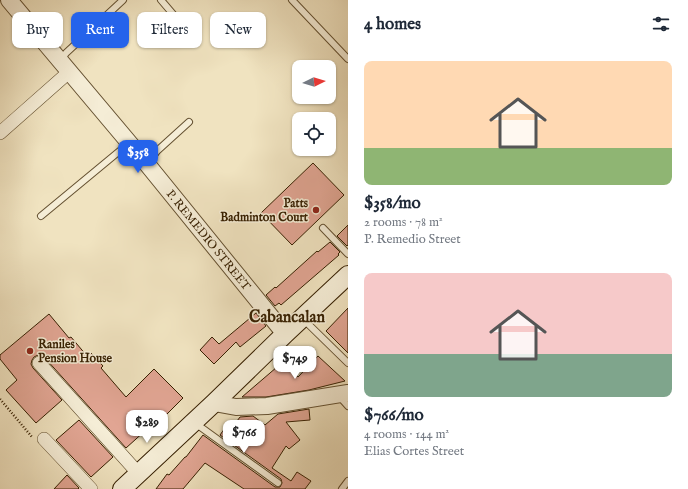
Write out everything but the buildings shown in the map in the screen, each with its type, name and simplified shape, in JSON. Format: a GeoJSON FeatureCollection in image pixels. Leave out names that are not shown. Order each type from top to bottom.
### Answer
{"type":"FeatureCollection","features":[{"type":"Feature","properties":{"kind":"main road"},"geometry":{"type":"LineString","coordinates":[[122,489],[348,274]]}},
{"type":"Feature","properties":{"kind":"street","name":"P. REMEDIO STREET"},"geometry":{"type":"LineString","coordinates":[[9,0],[148,164],[285,334]]}},
{"type":"Feature","properties":{"kind":"street"},"geometry":{"type":"LineString","coordinates":[[0,133],[65,66]]}},
{"type":"Feature","properties":{"kind":"street"},"geometry":{"type":"LineString","coordinates":[[39,363],[138,473]]}},
{"type":"Feature","properties":{"kind":"street"},"geometry":{"type":"LineString","coordinates":[[214,403],[236,407],[267,406],[345,398]]}},
{"type":"Feature","properties":{"kind":"street"},"geometry":{"type":"LineString","coordinates":[[44,439],[91,489]]}},
{"type":"Feature","properties":{"kind":"lane"},"geometry":{"type":"LineString","coordinates":[[65,66],[66,53],[122,0]]}},
{"type":"Feature","properties":{"kind":"lane"},"geometry":{"type":"LineString","coordinates":[[161,0],[171,12]]}},
{"type":"Feature","properties":{"kind":"lane"},"geometry":{"type":"LineString","coordinates":[[292,0],[348,59]]}},
{"type":"Feature","properties":{"kind":"lane"},"geometry":{"type":"LineString","coordinates":[[148,164],[157,151],[189,122]]}},
{"type":"Feature","properties":{"kind":"lane"},"geometry":{"type":"LineString","coordinates":[[41,216],[130,143]]}},
{"type":"Feature","properties":{"kind":"lane"},"geometry":{"type":"LineString","coordinates":[[323,228],[348,254]]}},
{"type":"Feature","properties":{"kind":"lane"},"geometry":{"type":"LineString","coordinates":[[302,318],[348,363]]}},
{"type":"Feature","properties":{"kind":"lane"},"geometry":{"type":"LineString","coordinates":[[193,422],[278,483]]}},
{"type":"Feature","properties":{"kind":"lane"},"geometry":{"type":"LineString","coordinates":[[342,489],[348,481]]}},
{"type":"Feature","properties":{"kind":"path"},"geometry":{"type":"LineString","coordinates":[[0,399],[34,439],[44,439]]}},
{"type":"Feature","properties":{"kind":"place","name":"Patts Badminton Court"},"geometry":{"type":"Point","coordinates":[316,210]}},
{"type":"Feature","properties":{"kind":"place","name":"Raniles Pension House"},"geometry":{"type":"Point","coordinates":[30,351]}},
{"type":"Feature","properties":{"kind":"district","name":"Cabancalan"},"geometry":{"type":"Point","coordinates":[287,318]}}]}
